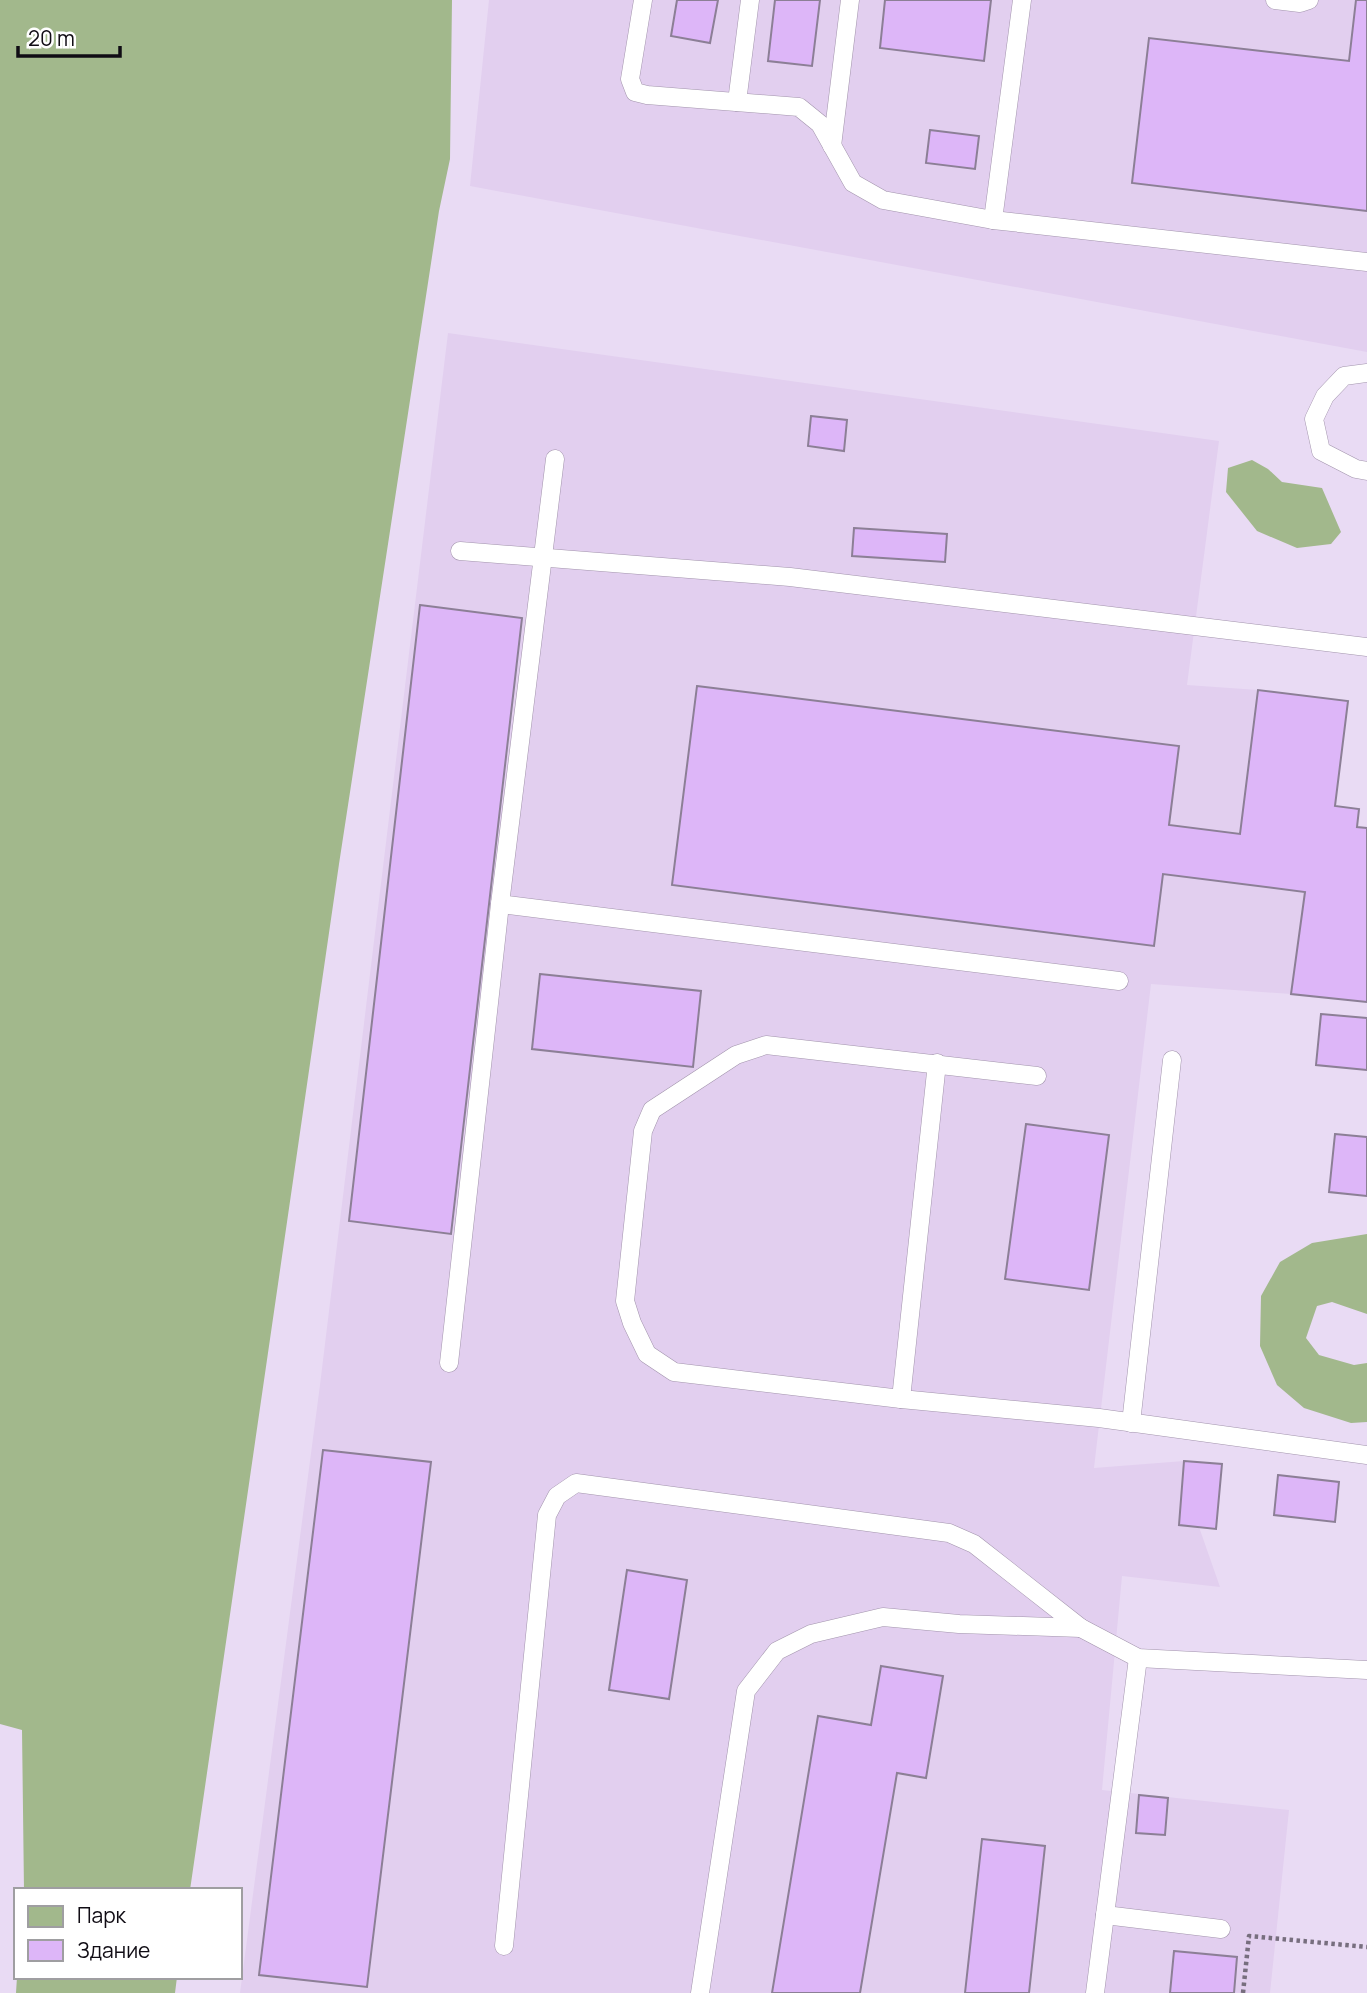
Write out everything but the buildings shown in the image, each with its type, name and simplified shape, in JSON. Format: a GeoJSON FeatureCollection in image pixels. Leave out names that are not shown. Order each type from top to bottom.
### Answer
{"type":"FeatureCollection","features":[{"type":"Feature","properties":{"kind":"lane"},"geometry":{"type":"LineString","coordinates":[[643,0],[631,79],[635,92],[799,107],[820,124],[853,183],[883,201],[993,220],[1367,262]]}},
{"type":"Feature","properties":{"kind":"lane"},"geometry":{"type":"LineString","coordinates":[[737,102],[750,0]]}},
{"type":"Feature","properties":{"kind":"lane"},"geometry":{"type":"LineString","coordinates":[[832,146],[850,0]]}},
{"type":"Feature","properties":{"kind":"lane"},"geometry":{"type":"LineString","coordinates":[[993,220],[1023,0]]}},
{"type":"Feature","properties":{"kind":"lane"},"geometry":{"type":"LineString","coordinates":[[1275,0],[1300,3],[1309,0]]}},
{"type":"Feature","properties":{"kind":"lane"},"geometry":{"type":"LineString","coordinates":[[1367,373],[1343,376],[1325,396],[1314,419],[1321,451],[1356,469],[1367,471]]}},
{"type":"Feature","properties":{"kind":"lane"},"geometry":{"type":"LineString","coordinates":[[449,1363],[500,904],[555,459]]}},
{"type":"Feature","properties":{"kind":"lane"},"geometry":{"type":"LineString","coordinates":[[460,551],[790,577],[1367,647]]}},
{"type":"Feature","properties":{"kind":"lane"},"geometry":{"type":"LineString","coordinates":[[500,904],[1119,981]]}},
{"type":"Feature","properties":{"kind":"lane"},"geometry":{"type":"LineString","coordinates":[[1037,1076],[766,1045],[736,1055],[652,1110],[643,1131],[625,1301],[647,1354],[674,1372],[1131,1423],[1367,1455]]}},
{"type":"Feature","properties":{"kind":"lane"},"geometry":{"type":"LineString","coordinates":[[1131,1423],[1171,1060]]}},
{"type":"Feature","properties":{"kind":"lane"},"geometry":{"type":"LineString","coordinates":[[901,1399],[936,1063]]}},
{"type":"Feature","properties":{"kind":"lane"},"geometry":{"type":"LineString","coordinates":[[504,1946],[547,1515],[557,1496],[576,1483],[949,1533],[974,1544],[1081,1628],[1138,1658],[1367,1670]]}},
{"type":"Feature","properties":{"kind":"lane"},"geometry":{"type":"LineString","coordinates":[[700,1993],[746,1690],[777,1651],[811,1634],[883,1616],[959,1624],[1081,1628]]}},
{"type":"Feature","properties":{"kind":"lane"},"geometry":{"type":"LineString","coordinates":[[1095,1993],[1138,1658]]}},
{"type":"Feature","properties":{"kind":"lane"},"geometry":{"type":"LineString","coordinates":[[1105,1915],[1220,1929]]}},
{"type":"Feature","properties":{"kind":"path"},"geometry":{"type":"LineString","coordinates":[[1243,1993],[1249,1936],[1367,1947]]}},
{"type":"Feature","properties":{"kind":"shaded area"},"geometry":{"type":"Polygon","coordinates":[[[489,0],[1367,0],[1367,352],[470,186],[489,0]]]}},
{"type":"Feature","properties":{"kind":"shaded area"},"geometry":{"type":"Polygon","coordinates":[[[448,333],[1219,441],[1187,685],[1258,690],[1240,834],[1305,892],[1291,994],[1151,984],[1094,1468],[1184,1461],[1179,1525],[1199,1527],[1220,1587],[1122,1576],[1102,1790],[1289,1810],[1270,1993],[240,1993],[320,1385],[448,333]]]}},
{"type":"Feature","properties":{"kind":"green space"},"geometry":{"type":"Polygon","coordinates":[[[0,0],[452,0],[450,159],[439,211],[339,864],[190,1888],[24,1888],[22,1730],[0,1724],[0,0]]]}},
{"type":"Feature","properties":{"kind":"green space"},"geometry":{"type":"Polygon","coordinates":[[[1252,460],[1268,469],[1282,482],[1322,488],[1341,532],[1331,544],[1297,548],[1257,531],[1226,492],[1228,468],[1252,460]]]}},
{"type":"Feature","properties":{"kind":"green space"},"geometry":{"type":"Polygon","coordinates":[[[1367,1234],[1367,1314],[1332,1302],[1317,1306],[1306,1338],[1319,1355],[1354,1365],[1367,1363],[1367,1422],[1351,1423],[1304,1408],[1277,1385],[1260,1346],[1261,1296],[1280,1262],[1312,1243],[1367,1234]]]}},
{"type":"Feature","properties":{"kind":"green space"},"geometry":{"type":"Polygon","coordinates":[[[17,1979],[177,1979],[175,1993],[16,1993],[17,1979]]]}}]}
